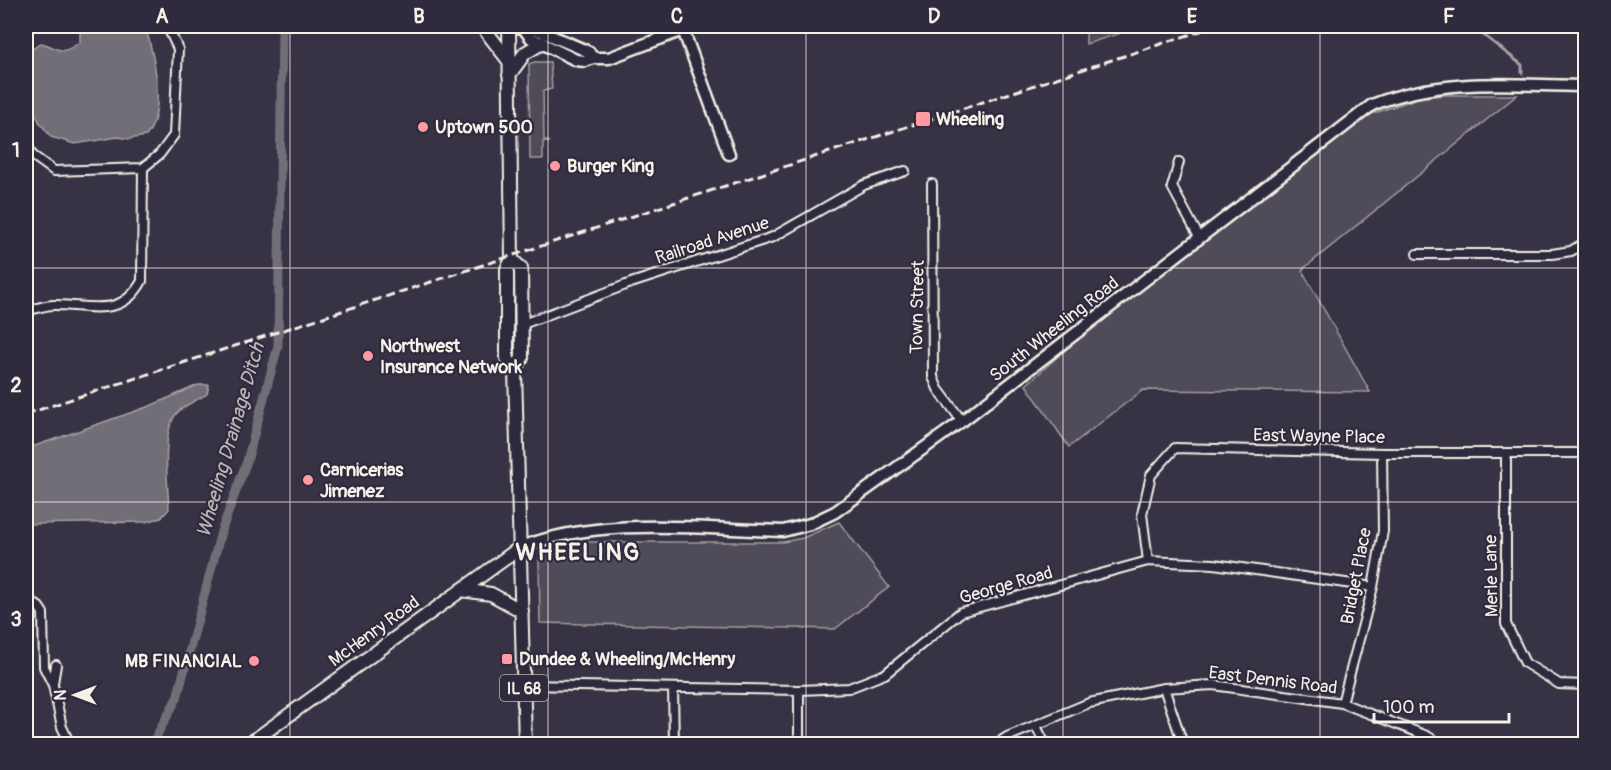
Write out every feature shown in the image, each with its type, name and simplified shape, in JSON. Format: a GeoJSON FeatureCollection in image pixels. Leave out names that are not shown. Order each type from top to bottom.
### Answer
{"type":"FeatureCollection","features":[{"type":"Feature","properties":{"kind":"main road"},"geometry":{"type":"LineString","coordinates":[[482,26],[509,61]]}},
{"type":"Feature","properties":{"kind":"main road","name":"IL 68"},"geometry":{"type":"LineString","coordinates":[[509,26],[512,260],[507,268],[507,358],[515,370],[525,744]]}},
{"type":"Feature","properties":{"kind":"main road"},"geometry":{"type":"LineString","coordinates":[[520,27],[531,38],[542,44],[585,62],[593,58],[609,58],[682,30],[729,154]]}},
{"type":"Feature","properties":{"kind":"main road"},"geometry":{"type":"LineString","coordinates":[[520,27],[533,28],[590,52],[593,58]]}},
{"type":"Feature","properties":{"kind":"main road"},"geometry":{"type":"LineString","coordinates":[[509,75],[525,52],[542,44]]}},
{"type":"Feature","properties":{"kind":"main road","name":"South Wheeling Road"},"geometry":{"type":"LineString","coordinates":[[521,547],[552,535],[610,527],[783,531],[810,524],[835,512],[962,421],[1372,105],[1401,93],[1431,87],[1473,84],[1586,86]]}},
{"type":"Feature","properties":{"kind":"main road","name":"IL 68"},"geometry":{"type":"LineString","coordinates":[[512,260],[521,268],[523,324],[522,358],[515,370]]}},
{"type":"Feature","properties":{"kind":"main road","name":"McHenry Road"},"geometry":{"type":"LineString","coordinates":[[249,744],[521,547]]}},
{"type":"Feature","properties":{"kind":"main road"},"geometry":{"type":"LineString","coordinates":[[461,590],[491,594],[522,610]]}},
{"type":"Feature","properties":{"kind":"street"},"geometry":{"type":"LineString","coordinates":[[26,142],[32,155],[54,171],[143,168],[160,154],[174,135],[178,49],[167,26]]}},
{"type":"Feature","properties":{"kind":"street"},"geometry":{"type":"LineString","coordinates":[[1179,162],[1172,187],[1199,237]]}},
{"type":"Feature","properties":{"kind":"street"},"geometry":{"type":"LineString","coordinates":[[26,311],[51,305],[109,309],[134,295],[142,281],[143,168]]}},
{"type":"Feature","properties":{"kind":"street","name":"Railroad Avenue"},"geometry":{"type":"LineString","coordinates":[[523,324],[631,283],[774,237],[864,185],[905,171]]}},
{"type":"Feature","properties":{"kind":"street","name":"Town Street"},"geometry":{"type":"LineString","coordinates":[[932,184],[931,364],[938,389],[962,421]]}},
{"type":"Feature","properties":{"kind":"street"},"geometry":{"type":"LineString","coordinates":[[1417,254],[1552,254],[1571,251],[1586,242]]}},
{"type":"Feature","properties":{"kind":"street","name":"East Wayne Place"},"geometry":{"type":"LineString","coordinates":[[1148,561],[1142,514],[1151,475],[1175,448],[1382,453],[1586,453]]}},
{"type":"Feature","properties":{"kind":"street","name":"Bridget Place"},"geometry":{"type":"LineString","coordinates":[[1342,703],[1373,587],[1383,531],[1382,453]]}},
{"type":"Feature","properties":{"kind":"street","name":"Merle Lane"},"geometry":{"type":"LineString","coordinates":[[1506,453],[1506,624],[1525,663],[1559,684],[1586,685]]}},
{"type":"Feature","properties":{"kind":"street","name":"George Road"},"geometry":{"type":"LineString","coordinates":[[524,685],[799,690],[849,688],[885,674],[961,612],[1148,561],[1214,564],[1373,587]]}},
{"type":"Feature","properties":{"kind":"street"},"geometry":{"type":"LineString","coordinates":[[26,598],[39,607],[43,614],[44,667],[53,685],[62,727],[70,744]]}},
{"type":"Feature","properties":{"kind":"street"},"geometry":{"type":"LineString","coordinates":[[53,685],[56,665]]}},
{"type":"Feature","properties":{"kind":"street","name":"East Dennis Road"},"geometry":{"type":"LineString","coordinates":[[996,744],[1089,703],[1164,688],[1213,685],[1342,703],[1427,736],[1440,744]]}},
{"type":"Feature","properties":{"kind":"street"},"geometry":{"type":"LineString","coordinates":[[673,688],[674,744]]}},
{"type":"Feature","properties":{"kind":"street"},"geometry":{"type":"LineString","coordinates":[[1164,688],[1183,744]]}},
{"type":"Feature","properties":{"kind":"street"},"geometry":{"type":"LineString","coordinates":[[799,690],[799,744]]}},
{"type":"Feature","properties":{"kind":"street"},"geometry":{"type":"LineString","coordinates":[[1036,726],[1045,744]]}},
{"type":"Feature","properties":{"kind":"shaded area"},"geometry":{"type":"Polygon","coordinates":[[[80,26],[145,26],[157,82],[156,112],[146,136],[129,139],[118,137],[75,144],[51,137],[40,123],[26,94],[26,54],[41,43],[59,50],[73,47],[80,42],[80,26]]]}},
{"type":"Feature","properties":{"kind":"shaded area"},"geometry":{"type":"Polygon","coordinates":[[[1086,26],[1143,26],[1086,44],[1086,26]]]}},
{"type":"Feature","properties":{"kind":"shaded area"},"geometry":{"type":"Polygon","coordinates":[[[550,62],[552,89],[543,91],[544,140],[550,142],[543,142],[543,159],[530,159],[529,64],[550,62]]]}},
{"type":"Feature","properties":{"kind":"shaded area"},"geometry":{"type":"Polygon","coordinates":[[[1443,95],[1517,95],[1302,270],[1370,392],[1143,390],[1069,447],[1026,385],[1083,334],[1369,115],[1418,98],[1443,95]]]}},
{"type":"Feature","properties":{"kind":"shaded area"},"geometry":{"type":"Polygon","coordinates":[[[198,385],[209,385],[207,394],[179,411],[170,428],[166,463],[169,509],[161,518],[145,522],[26,524],[26,449],[150,406],[198,385]]]}},
{"type":"Feature","properties":{"kind":"shaded area"},"geometry":{"type":"Polygon","coordinates":[[[839,522],[889,587],[835,629],[540,623],[539,560],[558,548],[581,542],[783,542],[803,538],[839,522]]]}},
{"type":"Feature","properties":{"kind":"waterway","name":"Wheeling Drainage Ditch"},"geometry":{"type":"LineString","coordinates":[[152,744],[177,698],[221,532],[247,461],[278,346],[282,26]]}},
{"type":"Feature","properties":{"kind":"waterway"},"geometry":{"type":"LineString","coordinates":[[1472,26],[1522,65],[1522,73]]}},
{"type":"Feature","properties":{"kind":"railway"},"geometry":{"type":"LineString","coordinates":[[26,414],[1216,26]]}},
{"type":"Feature","properties":{"kind":"place","name":"Wheeling"},"geometry":{"type":"Point","coordinates":[923,119]}},
{"type":"Feature","properties":{"kind":"place","name":"Uptown 500"},"geometry":{"type":"Point","coordinates":[423,127]}},
{"type":"Feature","properties":{"kind":"place","name":"Burger King"},"geometry":{"type":"Point","coordinates":[555,166]}},
{"type":"Feature","properties":{"kind":"place","name":"Northwest Insurance Network"},"geometry":{"type":"Point","coordinates":[368,356]}},
{"type":"Feature","properties":{"kind":"place","name":"Carnicerias Jimenez"},"geometry":{"type":"Point","coordinates":[308,480]}},
{"type":"Feature","properties":{"kind":"place","name":"Dundee & Wheeling/McHenry"},"geometry":{"type":"Point","coordinates":[507,659]}},
{"type":"Feature","properties":{"kind":"place","name":"MB FINANCIAL"},"geometry":{"type":"Point","coordinates":[254,661]}},
{"type":"Feature","properties":{"kind":"district","name":"WHEELING"},"geometry":{"type":"Point","coordinates":[578,552]}}]}
